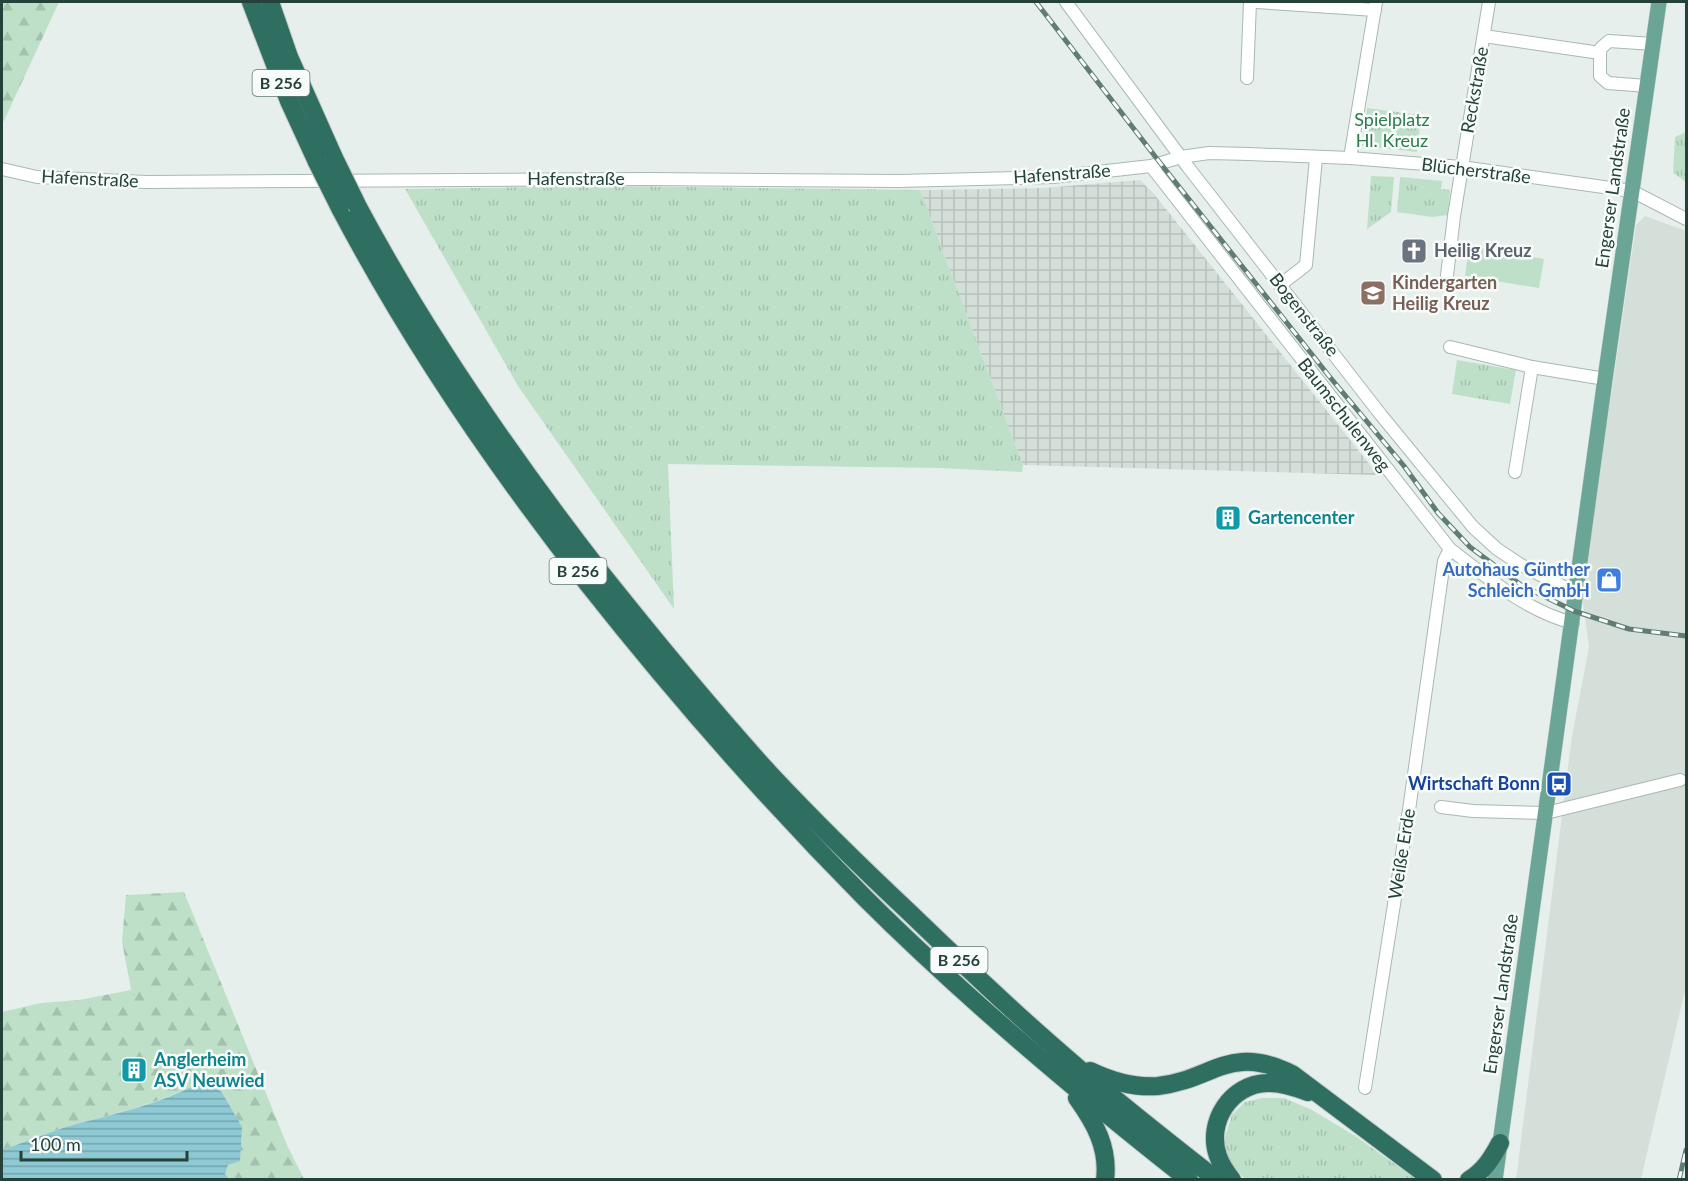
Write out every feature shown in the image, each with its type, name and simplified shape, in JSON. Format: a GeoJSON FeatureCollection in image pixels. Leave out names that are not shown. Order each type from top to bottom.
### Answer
{"type":"FeatureCollection","features":[{"type":"Feature","properties":{"kind":"highway","name":"B 256"},"geometry":{"type":"LineString","coordinates":[[251,2],[289,101],[326,160]]}},
{"type":"Feature","properties":{"kind":"highway","name":"B 256"},"geometry":{"type":"LineString","coordinates":[[270,2],[326,160],[349,208],[504,443],[572,535],[667,655],[773,776],[848,855],[984,984],[1067,1070],[1189,1179]]}},
{"type":"Feature","properties":{"kind":"highway"},"geometry":{"type":"LineString","coordinates":[[1067,1070],[1145,1086],[1172,1083],[1231,1063],[1269,1064],[1292,1074],[1435,1178]]}},
{"type":"Feature","properties":{"kind":"highway","name":"B 256"},"geometry":{"type":"LineString","coordinates":[[1067,1070],[1147,1125],[1217,1179]]}},
{"type":"Feature","properties":{"kind":"highway"},"geometry":{"type":"LineString","coordinates":[[1067,1070],[1096,1128],[1104,1151],[1105,1179]]}},
{"type":"Feature","properties":{"kind":"highway"},"geometry":{"type":"LineString","coordinates":[[1232,1179],[1218,1156],[1215,1133],[1221,1112],[1236,1094],[1246,1088],[1268,1083],[1291,1086],[1322,1098]]}},
{"type":"Feature","properties":{"kind":"highway"},"geometry":{"type":"LineString","coordinates":[[1469,1179],[1481,1172],[1488,1164],[1500,1143]]}},
{"type":"Feature","properties":{"kind":"main road","name":"Engerser Landstraße"},"geometry":{"type":"LineString","coordinates":[[1495,1179],[1659,2]]}},
{"type":"Feature","properties":{"kind":"street","name":"Bogenstraße"},"geometry":{"type":"LineString","coordinates":[[1066,2],[1280,285],[1381,415],[1473,527],[1497,549],[1521,565],[1576,593]]}},
{"type":"Feature","properties":{"kind":"street"},"geometry":{"type":"LineString","coordinates":[[1247,78],[1250,2]]}},
{"type":"Feature","properties":{"kind":"street"},"geometry":{"type":"LineString","coordinates":[[1257,2],[1376,6],[1350,158]]}},
{"type":"Feature","properties":{"kind":"street","name":"Reckstraße"},"geometry":{"type":"LineString","coordinates":[[1446,284],[1461,167],[1489,2]]}},
{"type":"Feature","properties":{"kind":"street"},"geometry":{"type":"LineString","coordinates":[[1484,36],[1600,53]]}},
{"type":"Feature","properties":{"kind":"street"},"geometry":{"type":"LineString","coordinates":[[1647,86],[1608,83],[1600,76],[1600,53],[1601,48],[1609,40],[1653,44]]}},
{"type":"Feature","properties":{"kind":"street","name":"Blücherstraße"},"geometry":{"type":"LineString","coordinates":[[1151,166],[1181,156],[1209,153],[1350,158],[1461,167],[1632,191],[1686,219]]}},
{"type":"Feature","properties":{"kind":"street"},"geometry":{"type":"LineString","coordinates":[[1280,285],[1306,265],[1316,158]]}},
{"type":"Feature","properties":{"kind":"street","name":"Hafenstraße"},"geometry":{"type":"LineString","coordinates":[[2,169],[37,177],[146,182],[647,178],[899,181],[1053,177],[1151,166]]}},
{"type":"Feature","properties":{"kind":"street","name":"Baumschulenweg"},"geometry":{"type":"LineString","coordinates":[[1151,166],[1450,549],[1526,603],[1553,617],[1573,623]]}},
{"type":"Feature","properties":{"kind":"street"},"geometry":{"type":"LineString","coordinates":[[1450,347],[1532,367],[1605,379]]}},
{"type":"Feature","properties":{"kind":"street"},"geometry":{"type":"LineString","coordinates":[[1515,472],[1532,367]]}},
{"type":"Feature","properties":{"kind":"street","name":"Weiße Erde"},"geometry":{"type":"LineString","coordinates":[[1365,1088],[1410,803],[1444,561],[1450,549]]}},
{"type":"Feature","properties":{"kind":"street"},"geometry":{"type":"LineString","coordinates":[[1441,807],[1473,811],[1546,813],[1680,780]]}},
{"type":"Feature","properties":{"kind":"shaded area"},"geometry":{"type":"Polygon","coordinates":[[[1140,180],[1154,194],[1378,475],[1023,465],[920,190],[1044,188],[1140,180]]]}},
{"type":"Feature","properties":{"kind":"shaded area"},"geometry":{"type":"Polygon","coordinates":[[[1645,216],[1686,231],[1686,986],[1641,1179],[1516,1180],[1572,736],[1589,647],[1582,595],[1636,225],[1645,216]]]}},
{"type":"Feature","properties":{"kind":"green space"},"geometry":{"type":"Polygon","coordinates":[[[2,2],[59,2],[2,125],[2,2]]]}},
{"type":"Feature","properties":{"kind":"green space","name":"Spielplatz Hl. Kreuz"},"geometry":{"type":"Polygon","coordinates":[[[1367,108],[1421,115],[1417,152],[1362,146],[1367,108]]]}},
{"type":"Feature","properties":{"kind":"green space"},"geometry":{"type":"Polygon","coordinates":[[[1686,132],[1686,182],[1673,173],[1675,137],[1686,132]]]}},
{"type":"Feature","properties":{"kind":"green space"},"geometry":{"type":"Polygon","coordinates":[[[1371,176],[1394,177],[1391,212],[1367,229],[1371,176]]]}},
{"type":"Feature","properties":{"kind":"green space"},"geometry":{"type":"Polygon","coordinates":[[[1400,177],[1442,181],[1441,189],[1450,190],[1448,215],[1432,217],[1397,212],[1400,177]]]}},
{"type":"Feature","properties":{"kind":"green space"},"geometry":{"type":"Polygon","coordinates":[[[610,186],[920,190],[1023,465],[1022,472],[939,468],[668,464],[674,609],[518,386],[405,189],[610,186]]]}},
{"type":"Feature","properties":{"kind":"green space"},"geometry":{"type":"Polygon","coordinates":[[[1469,246],[1544,259],[1539,288],[1465,276],[1469,246]]]}},
{"type":"Feature","properties":{"kind":"green space"},"geometry":{"type":"Polygon","coordinates":[[[1457,360],[1516,370],[1510,404],[1452,394],[1457,360]]]}},
{"type":"Feature","properties":{"kind":"green space"},"geometry":{"type":"Polygon","coordinates":[[[184,892],[287,1145],[304,1179],[229,1179],[225,1174],[228,1165],[199,1083],[154,1102],[67,1127],[2,1150],[2,1012],[41,1003],[79,1000],[131,990],[122,941],[126,895],[184,892]]]}},
{"type":"Feature","properties":{"kind":"green space"},"geometry":{"type":"Polygon","coordinates":[[[1262,1098],[1284,1098],[1312,1110],[1355,1136],[1416,1179],[1245,1179],[1228,1160],[1224,1140],[1232,1115],[1245,1102],[1262,1098]]]}},
{"type":"Feature","properties":{"kind":"water"},"geometry":{"type":"Polygon","coordinates":[[[199,1083],[221,1091],[242,1127],[240,1161],[228,1165],[225,1174],[229,1179],[2,1179],[2,1150],[67,1127],[154,1102],[199,1083]]]}},
{"type":"Feature","properties":{"kind":"railway"},"geometry":{"type":"LineString","coordinates":[[1036,2],[1329,376],[1404,466],[1438,513],[1470,547],[1521,585],[1574,611],[1629,629],[1686,636]]}},
{"type":"Feature","properties":{"kind":"railway"},"geometry":{"type":"LineString","coordinates":[[1679,1180],[1686,1150]]}},
{"type":"Feature","properties":{"kind":"place","name":"Heilig Kreuz"},"geometry":{"type":"Point","coordinates":[1414,251]}},
{"type":"Feature","properties":{"kind":"place","name":"Kindergarten Heilig Kreuz"},"geometry":{"type":"Point","coordinates":[1373,293]}},
{"type":"Feature","properties":{"kind":"place","name":"Gartencenter"},"geometry":{"type":"Point","coordinates":[1228,518]}},
{"type":"Feature","properties":{"kind":"place","name":"Autohaus Günther Schleich GmbH"},"geometry":{"type":"Point","coordinates":[1609,580]}},
{"type":"Feature","properties":{"kind":"place","name":"Wirtschaft Bonn"},"geometry":{"type":"Point","coordinates":[1559,784]}},
{"type":"Feature","properties":{"kind":"place","name":"Anglerheim ASV Neuwied"},"geometry":{"type":"Point","coordinates":[134,1070]}}]}
